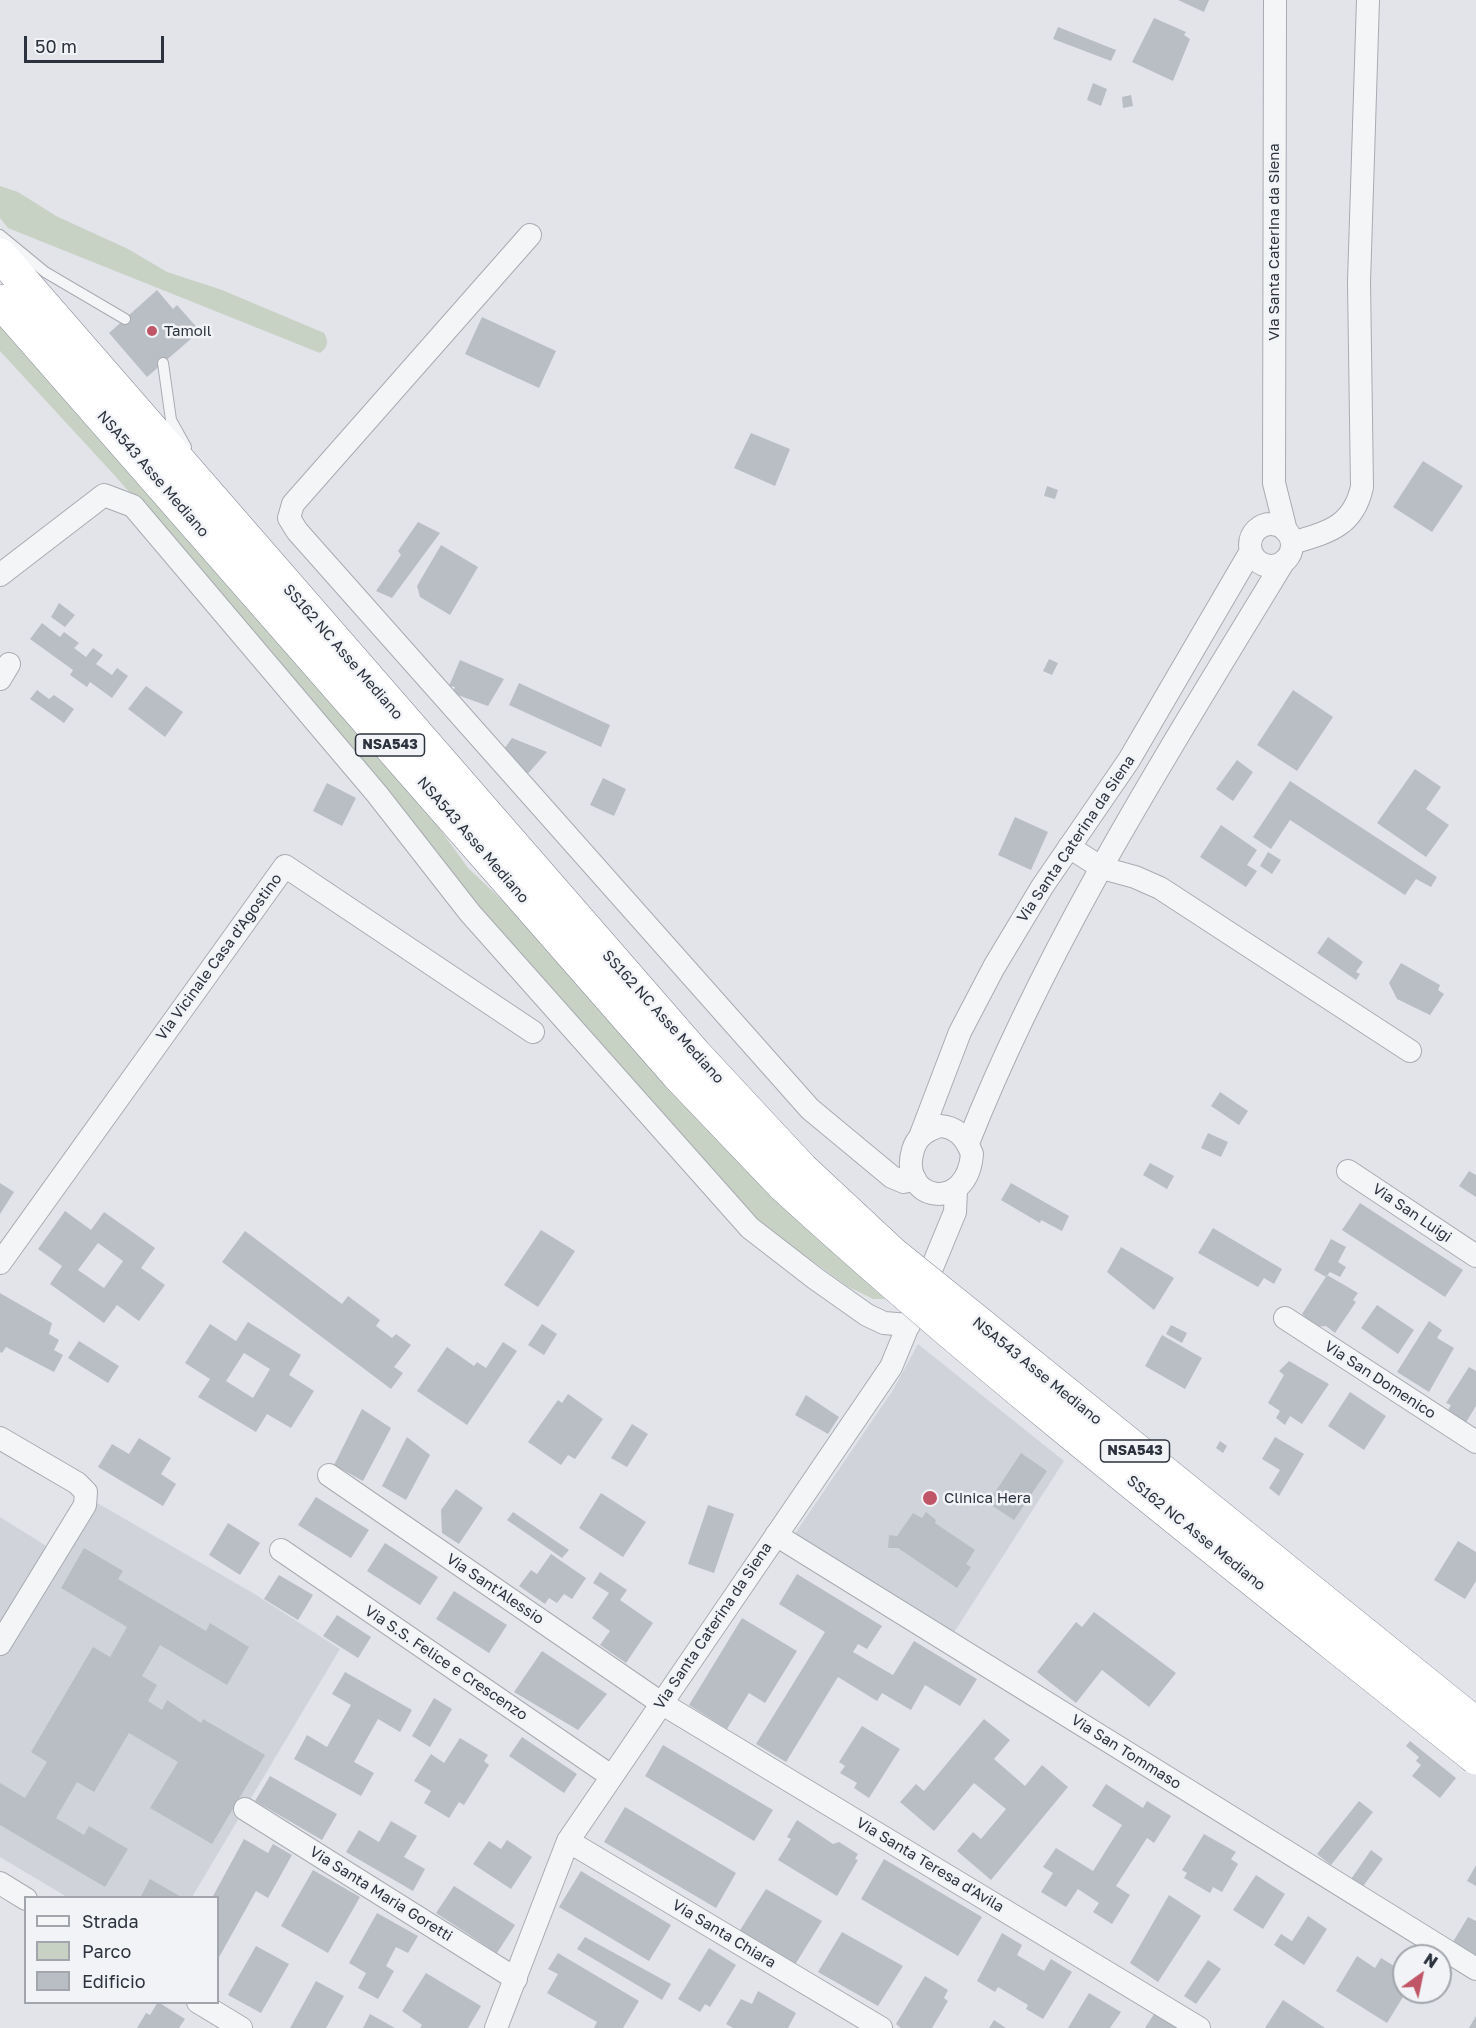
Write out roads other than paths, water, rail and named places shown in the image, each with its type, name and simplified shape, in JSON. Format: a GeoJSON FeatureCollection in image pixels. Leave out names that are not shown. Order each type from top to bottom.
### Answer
{"type":"FeatureCollection","features":[{"type":"Feature","properties":{"kind":"highway","name":"SS162 NC Asse Mediano"},"geometry":{"type":"LineString","coordinates":[[3,252],[212,502],[694,1054],[793,1177],[893,1286],[1154,1500],[1476,1758]]}},
{"type":"Feature","properties":{"kind":"highway","name":"NSA543 Asse Mediano"},"geometry":{"type":"LineString","coordinates":[[0,301],[677,1074],[793,1177],[892,1253],[1476,1724]]}},
{"type":"Feature","properties":{"kind":"street","name":"Via Santa Caterina da Siena"},"geometry":{"type":"LineString","coordinates":[[920,1137],[945,1067],[976,999],[1019,925],[1129,760],[1251,551],[1251,537],[1261,527],[1274,483],[1275,0]]}},
{"type":"Feature","properties":{"kind":"street"},"geometry":{"type":"LineString","coordinates":[[1288,545],[1327,531],[1348,518],[1358,505],[1362,487],[1359,282],[1368,0]]}},
{"type":"Feature","properties":{"kind":"street"},"geometry":{"type":"LineString","coordinates":[[530,235],[293,504],[289,518],[305,540],[810,1109],[892,1177],[904,1182],[915,1179]]}},
{"type":"Feature","properties":{"kind":"street"},"geometry":{"type":"LineString","coordinates":[[1251,551],[1254,558],[1265,566],[1278,565],[1288,545],[1274,483]]}},
{"type":"Feature","properties":{"kind":"street"},"geometry":{"type":"LineString","coordinates":[[0,575],[104,495],[133,506],[377,794],[471,913],[750,1228],[867,1315],[884,1323],[909,1325]]}},
{"type":"Feature","properties":{"kind":"street"},"geometry":{"type":"LineString","coordinates":[[1261,527],[1274,525],[1288,545]]}},
{"type":"Feature","properties":{"kind":"street","name":"Via Santa Caterina da Siena"},"geometry":{"type":"LineString","coordinates":[[968,1143],[995,1078],[1038,988],[1102,868],[1150,781],[1238,637],[1288,545]]}},
{"type":"Feature","properties":{"kind":"street"},"geometry":{"type":"LineString","coordinates":[[1210,621],[1238,637]]}},
{"type":"Feature","properties":{"kind":"street"},"geometry":{"type":"LineString","coordinates":[[1069,847],[1102,868],[1135,877],[1160,888],[1410,1051]]}},
{"type":"Feature","properties":{"kind":"street","name":"Via Vicinale Casa d'Agostino"},"geometry":{"type":"LineString","coordinates":[[0,1263],[285,866],[533,1032]]}},
{"type":"Feature","properties":{"kind":"street"},"geometry":{"type":"LineString","coordinates":[[950,1126],[968,1143],[972,1154],[971,1167],[966,1179],[956,1190],[945,1195],[933,1194],[922,1188],[915,1179],[911,1157],[920,1137],[927,1130],[950,1126]]}},
{"type":"Feature","properties":{"kind":"street","name":"Via San Luigi"},"geometry":{"type":"LineString","coordinates":[[1348,1171],[1476,1256]]}},
{"type":"Feature","properties":{"kind":"street","name":"Via Santa Caterina da Siena"},"geometry":{"type":"LineString","coordinates":[[496,2028],[568,1841],[891,1367],[955,1212],[956,1190]]}},
{"type":"Feature","properties":{"kind":"street"},"geometry":{"type":"LineString","coordinates":[[933,1194],[946,1219],[946,1233]]}},
{"type":"Feature","properties":{"kind":"street","name":"Via San Domenico"},"geometry":{"type":"LineString","coordinates":[[1285,1318],[1476,1442]]}},
{"type":"Feature","properties":{"kind":"street"},"geometry":{"type":"LineString","coordinates":[[0,1438],[77,1483],[86,1492],[85,1505],[0,1644]]}},
{"type":"Feature","properties":{"kind":"street","name":"Via Sant'Alessio"},"geometry":{"type":"LineString","coordinates":[[329,1475],[661,1703]]}},
{"type":"Feature","properties":{"kind":"street","name":"Via San Tommaso"},"geometry":{"type":"LineString","coordinates":[[776,1535],[1476,1969]]}},
{"type":"Feature","properties":{"kind":"street","name":"Via S.S. Felice e Crescenzo"},"geometry":{"type":"LineString","coordinates":[[281,1550],[611,1776]]}},
{"type":"Feature","properties":{"kind":"street","name":"Via Santa Teresa d'Avila"},"geometry":{"type":"LineString","coordinates":[[661,1703],[1199,2028]]}},
{"type":"Feature","properties":{"kind":"street","name":"Via Santa Maria Goretti"},"geometry":{"type":"LineString","coordinates":[[245,1809],[516,1978]]}},
{"type":"Feature","properties":{"kind":"street","name":"Via Santa Chiara"},"geometry":{"type":"LineString","coordinates":[[568,1841],[880,2028]]}},
{"type":"Feature","properties":{"kind":"street"},"geometry":{"type":"LineString","coordinates":[[0,1883],[24,1898]]}},
{"type":"Feature","properties":{"kind":"street"},"geometry":{"type":"LineString","coordinates":[[201,2004],[241,2028]]}},
{"type":"Feature","properties":{"kind":"lane"},"geometry":{"type":"LineString","coordinates":[[3,252],[45,272],[125,319]]}},
{"type":"Feature","properties":{"kind":"lane"},"geometry":{"type":"LineString","coordinates":[[164,363],[171,420],[212,502]]}},
{"type":"Feature","properties":{"kind":"place","name":"Tamoil"},"geometry":{"type":"Point","coordinates":[152,331]}},
{"type":"Feature","properties":{"kind":"place","name":"Clinica Hera"},"geometry":{"type":"Point","coordinates":[930,1498]}}]}
